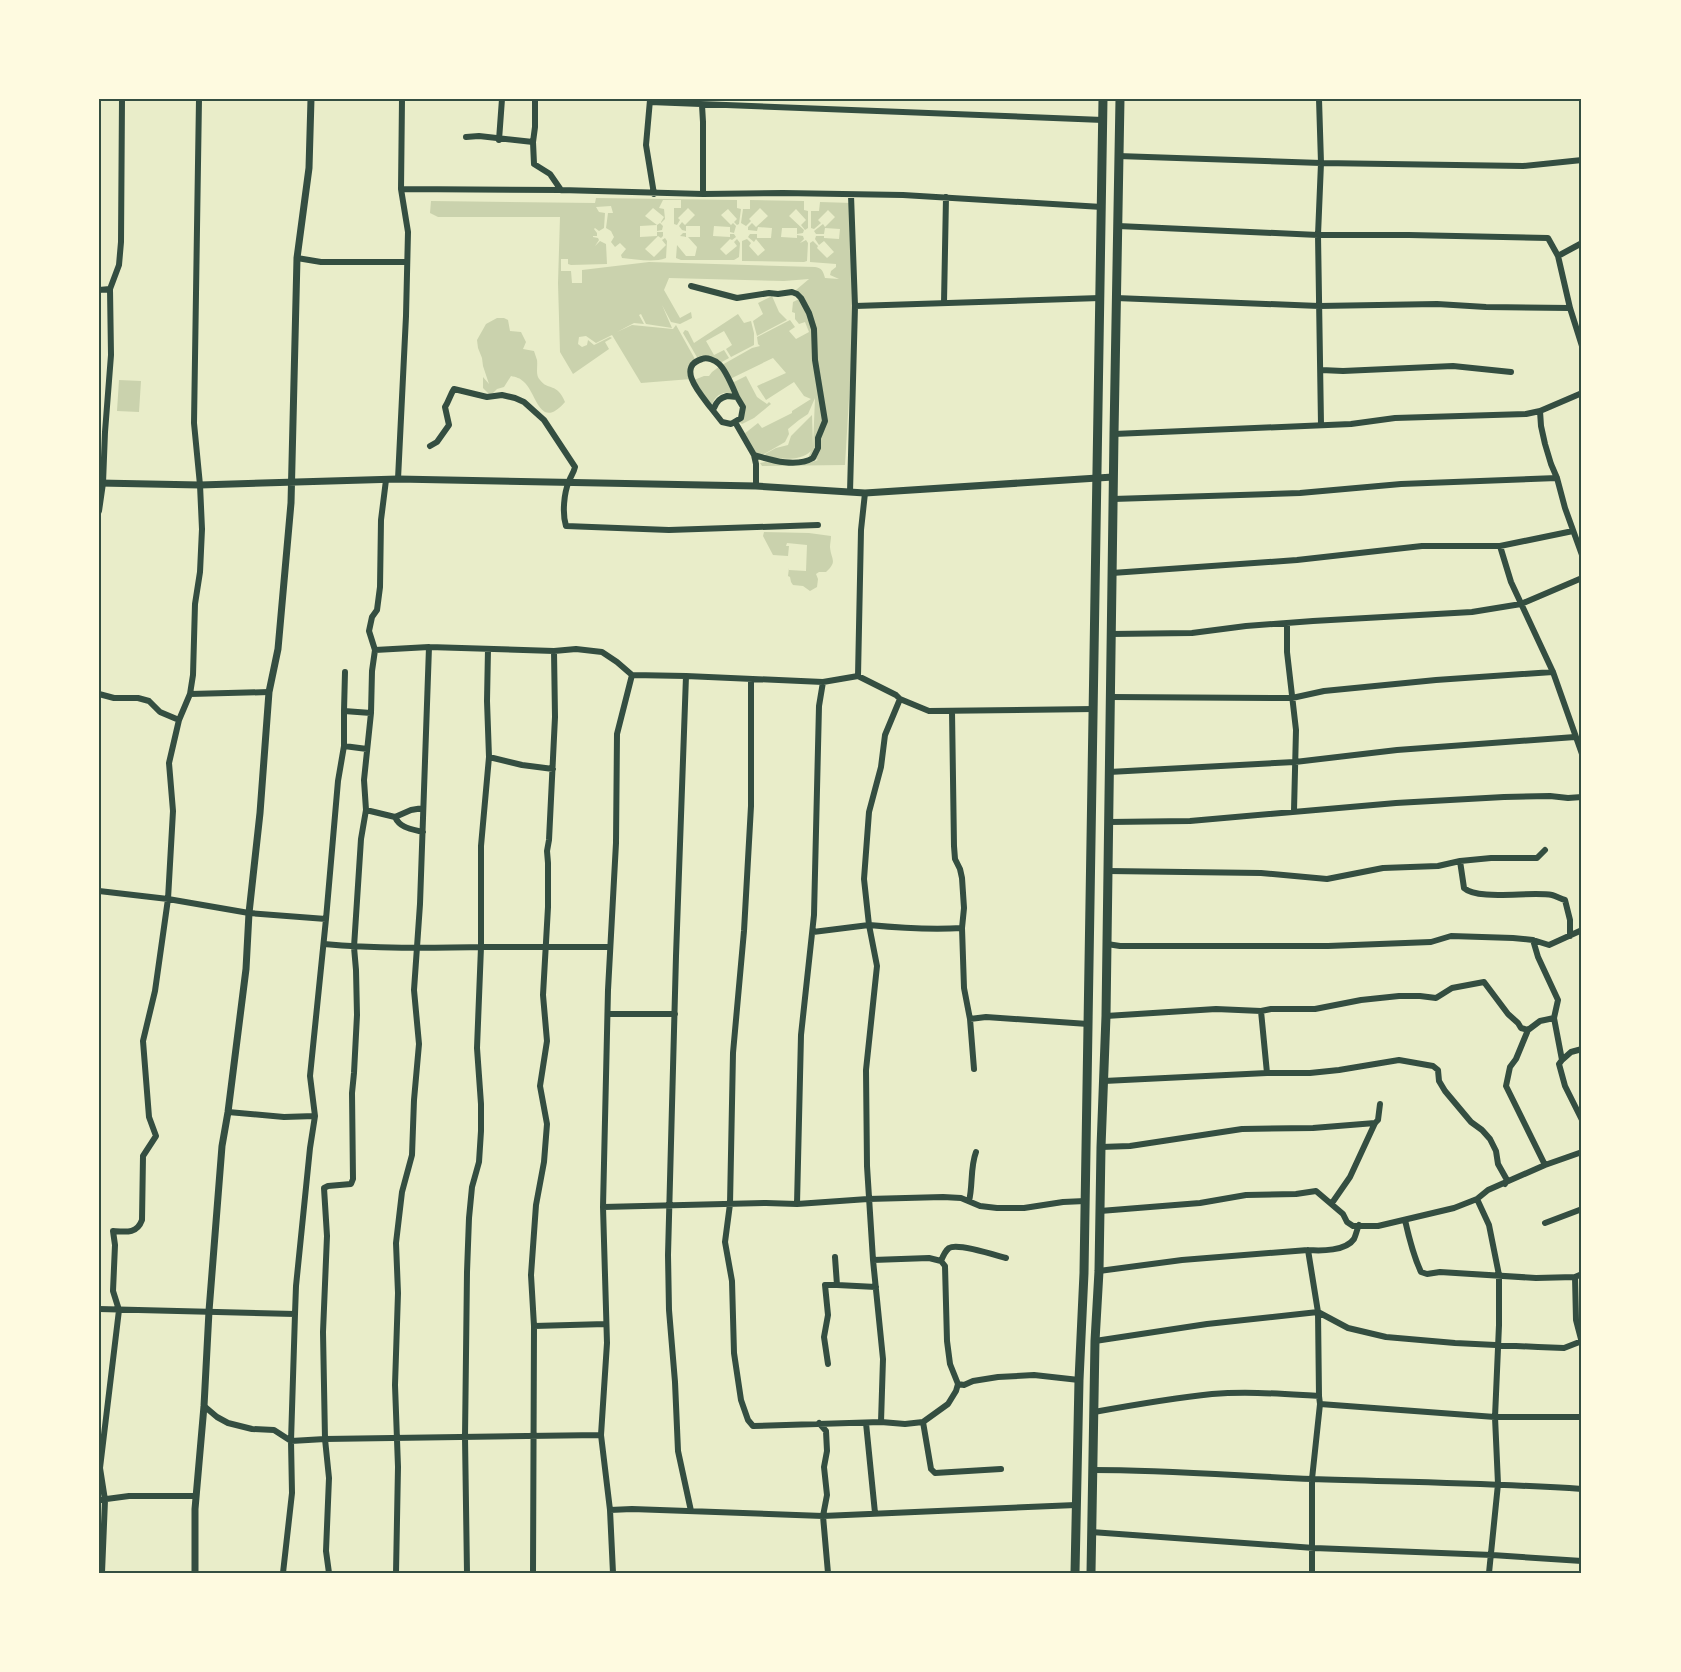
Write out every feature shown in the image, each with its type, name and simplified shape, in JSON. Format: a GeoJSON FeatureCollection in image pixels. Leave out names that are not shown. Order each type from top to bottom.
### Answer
{"type":"FeatureCollection","features":[{"type":"Feature","properties":{"kind":"highway"},"geometry":{"type":"LineString","coordinates":[[1075,1573],[1085,1201],[1103,99]]}},
{"type":"Feature","properties":{"kind":"highway"},"geometry":{"type":"LineString","coordinates":[[1091,1573],[1095,1341],[1106,1016],[1120,99]]}},
{"type":"Feature","properties":{"kind":"street"},"geometry":{"type":"LineString","coordinates":[[99,511],[111,355],[110,289],[118,265],[121,242],[122,99]]}},
{"type":"Feature","properties":{"kind":"street"},"geometry":{"type":"LineString","coordinates":[[102,1573],[100,1468],[119,1310],[113,1291],[115,1245],[113,1231],[128,1233],[140,1227],[143,1156],[156,1136],[149,1117],[143,1041],[155,991],[168,899],[173,811],[169,763],[179,720],[190,694],[193,675],[195,604],[200,572],[202,529],[194,423],[200,99]]}},
{"type":"Feature","properties":{"kind":"street"},"geometry":{"type":"LineString","coordinates":[[195,1573],[196,1496],[222,1146],[246,969],[269,692],[278,649],[292,483],[297,258],[309,168],[311,99]]}},
{"type":"Feature","properties":{"kind":"street"},"geometry":{"type":"LineString","coordinates":[[398,479],[408,232],[401,189],[402,99]]}},
{"type":"Feature","properties":{"kind":"street"},"geometry":{"type":"LineString","coordinates":[[499,140],[502,99]]}},
{"type":"Feature","properties":{"kind":"street"},"geometry":{"type":"LineString","coordinates":[[535,99],[534,164],[550,174],[561,190]]}},
{"type":"Feature","properties":{"kind":"street"},"geometry":{"type":"LineString","coordinates":[[1319,99],[1321,163],[1318,306],[1322,424]]}},
{"type":"Feature","properties":{"kind":"street"},"geometry":{"type":"LineString","coordinates":[[654,194],[646,145],[650,100],[702,105],[716,101],[1103,120]]}},
{"type":"Feature","properties":{"kind":"street"},"geometry":{"type":"LineString","coordinates":[[702,105],[704,122],[703,194]]}},
{"type":"Feature","properties":{"kind":"street"},"geometry":{"type":"LineString","coordinates":[[466,137],[479,136],[533,142]]}},
{"type":"Feature","properties":{"kind":"street"},"geometry":{"type":"LineString","coordinates":[[1118,156],[1321,163],[1523,166],[1582,160]]}},
{"type":"Feature","properties":{"kind":"street"},"geometry":{"type":"LineString","coordinates":[[401,189],[946,197],[1102,207]]}},
{"type":"Feature","properties":{"kind":"street"},"geometry":{"type":"LineString","coordinates":[[850,195],[855,306],[850,492]]}},
{"type":"Feature","properties":{"kind":"street"},"geometry":{"type":"LineString","coordinates":[[944,303],[946,197]]}},
{"type":"Feature","properties":{"kind":"street"},"geometry":{"type":"LineString","coordinates":[[1118,226],[1318,235],[1548,238],[1558,256],[1570,308],[1582,346]]}},
{"type":"Feature","properties":{"kind":"street"},"geometry":{"type":"LineString","coordinates":[[1558,256],[1582,243]]}},
{"type":"Feature","properties":{"kind":"street"},"geometry":{"type":"LineString","coordinates":[[297,258],[321,262],[406,262]]}},
{"type":"Feature","properties":{"kind":"street"},"geometry":{"type":"LineString","coordinates":[[692,286],[737,298],[792,292],[801,298],[810,313],[825,421],[818,438],[818,448],[813,458],[799,463],[769,460],[754,455]]}},
{"type":"Feature","properties":{"kind":"street"},"geometry":{"type":"LineString","coordinates":[[99,290],[110,289]]}},
{"type":"Feature","properties":{"kind":"street"},"geometry":{"type":"LineString","coordinates":[[855,306],[1100,298]]}},
{"type":"Feature","properties":{"kind":"street"},"geometry":{"type":"LineString","coordinates":[[1116,298],[1318,306],[1437,304],[1570,308]]}},
{"type":"Feature","properties":{"kind":"street"},"geometry":{"type":"LineString","coordinates":[[702,359],[712,360],[721,365],[737,397],[742,404],[741,418],[728,424],[722,422],[692,381],[690,373],[693,364],[702,359]]}},
{"type":"Feature","properties":{"kind":"street"},"geometry":{"type":"LineString","coordinates":[[1321,370],[1453,366],[1512,372]]}},
{"type":"Feature","properties":{"kind":"street"},"geometry":{"type":"LineString","coordinates":[[430,446],[437,442],[449,425],[445,407],[454,389],[487,397],[502,395],[524,402],[544,420],[575,467],[568,482],[564,513],[566,526],[669,530],[818,525]]}},
{"type":"Feature","properties":{"kind":"street"},"geometry":{"type":"LineString","coordinates":[[1114,434],[1351,424],[1395,418],[1508,414],[1540,411],[1582,393]]}},
{"type":"Feature","properties":{"kind":"street"},"geometry":{"type":"LineString","coordinates":[[711,408],[714,408],[722,397],[737,397]]}},
{"type":"Feature","properties":{"kind":"street"},"geometry":{"type":"LineString","coordinates":[[1540,411],[1545,444],[1582,555]]}},
{"type":"Feature","properties":{"kind":"street"},"geometry":{"type":"LineString","coordinates":[[735,422],[754,455],[756,486]]}},
{"type":"Feature","properties":{"kind":"street"},"geometry":{"type":"LineString","coordinates":[[101,483],[200,485],[398,479],[756,486],[865,493],[1113,477]]}},
{"type":"Feature","properties":{"kind":"street"},"geometry":{"type":"LineString","coordinates":[[1113,499],[1300,493],[1401,484],[1557,477]]}},
{"type":"Feature","properties":{"kind":"street"},"geometry":{"type":"LineString","coordinates":[[329,1573],[326,1551],[329,1478],[325,1439],[323,1332],[327,1236],[324,1188],[351,1184],[353,1179],[352,1094],[357,1015],[354,947],[366,810],[364,780],[375,650],[369,631],[372,617],[377,610],[380,587],[381,520],[386,480]]}},
{"type":"Feature","properties":{"kind":"street"},"geometry":{"type":"LineString","coordinates":[[858,676],[861,530],[865,493]]}},
{"type":"Feature","properties":{"kind":"street"},"geometry":{"type":"LineString","coordinates":[[1112,573],[1297,560],[1422,546],[1500,546],[1573,531]]}},
{"type":"Feature","properties":{"kind":"street"},"geometry":{"type":"LineString","coordinates":[[1500,546],[1511,582],[1553,672],[1582,754]]}},
{"type":"Feature","properties":{"kind":"street"},"geometry":{"type":"LineString","coordinates":[[1111,634],[1192,633],[1287,623],[1472,612],[1521,604],[1582,579]]}},
{"type":"Feature","properties":{"kind":"street"},"geometry":{"type":"LineString","coordinates":[[1287,623],[1287,652],[1296,730],[1294,811]]}},
{"type":"Feature","properties":{"kind":"street"},"geometry":{"type":"LineString","coordinates":[[375,650],[429,647],[554,651],[576,649],[602,652],[632,675],[823,682],[858,676],[928,711],[1094,710]]}},
{"type":"Feature","properties":{"kind":"street"},"geometry":{"type":"LineString","coordinates":[[396,1573],[395,1385],[398,1293],[396,1243],[402,1192],[412,1155],[419,1044],[414,990],[423,832],[429,647]]}},
{"type":"Feature","properties":{"kind":"street"},"geometry":{"type":"LineString","coordinates":[[467,1573],[465,1437],[469,1218],[472,1187],[479,1162],[481,1131],[477,1048],[481,947],[481,846],[489,757],[488,649]]}},
{"type":"Feature","properties":{"kind":"street"},"geometry":{"type":"LineString","coordinates":[[533,1573],[534,1326],[531,1275],[536,1205],[544,1162],[547,1124],[540,1086],[547,1041],[543,994],[548,885],[547,851],[555,717],[554,651]]}},
{"type":"Feature","properties":{"kind":"street"},"geometry":{"type":"LineString","coordinates":[[283,1573],[292,1493],[291,1441],[297,1274],[315,1116],[310,1076],[337,791],[344,746],[345,672]]}},
{"type":"Feature","properties":{"kind":"street"},"geometry":{"type":"LineString","coordinates":[[1110,697],[1292,698],[1324,691],[1553,672]]}},
{"type":"Feature","properties":{"kind":"street"},"geometry":{"type":"LineString","coordinates":[[614,1573],[610,1510],[601,1435],[607,1344],[603,1207],[610,947],[616,843],[617,734],[632,675]]}},
{"type":"Feature","properties":{"kind":"street"},"geometry":{"type":"LineString","coordinates":[[686,676],[669,1205],[669,1310],[678,1451],[691,1511]]}},
{"type":"Feature","properties":{"kind":"street"},"geometry":{"type":"LineString","coordinates":[[751,679],[751,806],[744,931],[733,1053],[730,1204],[725,1242],[732,1281],[734,1353],[741,1400],[748,1420],[753,1426],[923,1422],[948,1404],[958,1384],[950,1364],[945,1269],[941,1260]]}},
{"type":"Feature","properties":{"kind":"street"},"geometry":{"type":"LineString","coordinates":[[797,1204],[801,1035],[813,932],[818,717],[823,682]]}},
{"type":"Feature","properties":{"kind":"street"},"geometry":{"type":"LineString","coordinates":[[190,694],[269,692]]}},
{"type":"Feature","properties":{"kind":"street"},"geometry":{"type":"LineString","coordinates":[[99,694],[149,701],[160,712],[179,720]]}},
{"type":"Feature","properties":{"kind":"street"},"geometry":{"type":"LineString","coordinates":[[881,1422],[883,1359],[868,1199],[866,1070],[877,966],[869,925],[864,879],[869,812],[881,767],[885,735],[900,699]]}},
{"type":"Feature","properties":{"kind":"street"},"geometry":{"type":"LineString","coordinates":[[344,711],[371,713]]}},
{"type":"Feature","properties":{"kind":"street"},"geometry":{"type":"LineString","coordinates":[[952,711],[954,846],[955,859],[962,878],[964,988],[970,1019],[974,1069]]}},
{"type":"Feature","properties":{"kind":"street"},"geometry":{"type":"LineString","coordinates":[[1109,772],[1295,762],[1396,750],[1575,737]]}},
{"type":"Feature","properties":{"kind":"street"},"geometry":{"type":"LineString","coordinates":[[344,746],[367,749]]}},
{"type":"Feature","properties":{"kind":"street"},"geometry":{"type":"LineString","coordinates":[[489,757],[552,769]]}},
{"type":"Feature","properties":{"kind":"street"},"geometry":{"type":"LineString","coordinates":[[1109,822],[1190,821],[1294,811],[1504,797],[1582,797]]}},
{"type":"Feature","properties":{"kind":"street"},"geometry":{"type":"LineString","coordinates":[[366,810],[395,817],[423,808]]}},
{"type":"Feature","properties":{"kind":"street"},"geometry":{"type":"LineString","coordinates":[[395,817],[403,826],[423,832]]}},
{"type":"Feature","properties":{"kind":"street"},"geometry":{"type":"LineString","coordinates":[[1108,871],[1240,872],[1327,879],[1383,868],[1438,866],[1491,858],[1537,858],[1545,850]]}},
{"type":"Feature","properties":{"kind":"street"},"geometry":{"type":"LineString","coordinates":[[1460,861],[1464,888],[1468,893],[1553,895],[1565,900],[1570,920],[1570,936]]}},
{"type":"Feature","properties":{"kind":"street"},"geometry":{"type":"LineString","coordinates":[[99,891],[168,899],[249,913],[326,919]]}},
{"type":"Feature","properties":{"kind":"street"},"geometry":{"type":"LineString","coordinates":[[813,932],[869,925],[909,929],[962,928]]}},
{"type":"Feature","properties":{"kind":"street"},"geometry":{"type":"LineString","coordinates":[[1107,944],[1120,946],[1328,946],[1431,942],[1451,936],[1533,940],[1549,945],[1582,930]]}},
{"type":"Feature","properties":{"kind":"street"},"geometry":{"type":"LineString","coordinates":[[1533,940],[1538,957],[1558,1000],[1554,1018],[1562,1060]]}},
{"type":"Feature","properties":{"kind":"street"},"geometry":{"type":"LineString","coordinates":[[324,944],[417,949],[610,947]]}},
{"type":"Feature","properties":{"kind":"street"},"geometry":{"type":"LineString","coordinates":[[1106,1016],[1216,1009],[1261,1011],[1315,1009],[1361,999],[1399,996],[1436,998],[1452,988],[1484,982],[1508,1014],[1521,1028],[1528,1030]]}},
{"type":"Feature","properties":{"kind":"street"},"geometry":{"type":"LineString","coordinates":[[1261,1011],[1267,1073]]}},
{"type":"Feature","properties":{"kind":"street"},"geometry":{"type":"LineString","coordinates":[[608,1014],[675,1014]]}},
{"type":"Feature","properties":{"kind":"street"},"geometry":{"type":"LineString","coordinates":[[970,1019],[986,1017],[1088,1024]]}},
{"type":"Feature","properties":{"kind":"street"},"geometry":{"type":"LineString","coordinates":[[1545,1165],[1506,1086],[1510,1067],[1516,1059],[1528,1030],[1540,1021],[1554,1018]]}},
{"type":"Feature","properties":{"kind":"street"},"geometry":{"type":"LineString","coordinates":[[1582,1049],[1571,1052],[1558,1064],[1565,1086],[1582,1120]]}},
{"type":"Feature","properties":{"kind":"street"},"geometry":{"type":"LineString","coordinates":[[1104,1081],[1320,1072],[1399,1060],[1433,1066],[1438,1070],[1445,1091],[1471,1122],[1490,1139],[1496,1151],[1498,1164],[1507,1180],[1505,1184]]}},
{"type":"Feature","properties":{"kind":"street"},"geometry":{"type":"LineString","coordinates":[[1332,1203],[1350,1177],[1378,1120],[1380,1104]]}},
{"type":"Feature","properties":{"kind":"street"},"geometry":{"type":"LineString","coordinates":[[228,1112],[284,1117],[315,1116]]}},
{"type":"Feature","properties":{"kind":"street"},"geometry":{"type":"LineString","coordinates":[[1101,1147],[1130,1146],[1242,1130],[1375,1123]]}},
{"type":"Feature","properties":{"kind":"street"},"geometry":{"type":"LineString","coordinates":[[969,1201],[976,1152]]}},
{"type":"Feature","properties":{"kind":"street"},"geometry":{"type":"LineString","coordinates":[[1100,1211],[1200,1203],[1246,1195],[1296,1194],[1317,1191],[1332,1203],[1353,1226],[1378,1226],[1454,1208],[1545,1165],[1582,1152]]}},
{"type":"Feature","properties":{"kind":"street"},"geometry":{"type":"LineString","coordinates":[[603,1207],[797,1204],[943,1197],[961,1198],[980,1206],[1024,1208],[1085,1201]]}},
{"type":"Feature","properties":{"kind":"street"},"geometry":{"type":"LineString","coordinates":[[1477,1199],[1489,1225],[1498,1275],[1497,1484],[1489,1573]]}},
{"type":"Feature","properties":{"kind":"street"},"geometry":{"type":"LineString","coordinates":[[1545,1223],[1582,1209]]}},
{"type":"Feature","properties":{"kind":"street"},"geometry":{"type":"LineString","coordinates":[[1405,1220],[1411,1248],[1421,1272],[1427,1274],[1440,1272],[1536,1278],[1575,1277],[1582,1274]]}},
{"type":"Feature","properties":{"kind":"street"},"geometry":{"type":"LineString","coordinates":[[1099,1271],[1182,1260],[1308,1250],[1325,1251],[1347,1245],[1353,1240],[1359,1225]]}},
{"type":"Feature","properties":{"kind":"street"},"geometry":{"type":"LineString","coordinates":[[941,1260],[946,1251],[955,1247],[1006,1258]]}},
{"type":"Feature","properties":{"kind":"street"},"geometry":{"type":"LineString","coordinates":[[1308,1250],[1318,1312],[1318,1396],[1320,1404],[1312,1479],[1314,1548],[1312,1573]]}},
{"type":"Feature","properties":{"kind":"street"},"geometry":{"type":"LineString","coordinates":[[835,1257],[837,1285]]}},
{"type":"Feature","properties":{"kind":"street"},"geometry":{"type":"LineString","coordinates":[[873,1260],[929,1258],[941,1260]]}},
{"type":"Feature","properties":{"kind":"street"},"geometry":{"type":"LineString","coordinates":[[1095,1341],[1207,1324],[1318,1312],[1348,1328],[1386,1336],[1455,1343],[1564,1348],[1582,1342],[1576,1320],[1575,1277]]}},
{"type":"Feature","properties":{"kind":"street"},"geometry":{"type":"LineString","coordinates":[[828,1364],[824,1337],[828,1315],[825,1285],[876,1287]]}},
{"type":"Feature","properties":{"kind":"street"},"geometry":{"type":"LineString","coordinates":[[99,1309],[295,1314]]}},
{"type":"Feature","properties":{"kind":"street"},"geometry":{"type":"LineString","coordinates":[[534,1326],[606,1324]]}},
{"type":"Feature","properties":{"kind":"street"},"geometry":{"type":"LineString","coordinates":[[958,1384],[1034,1374],[1079,1380]]}},
{"type":"Feature","properties":{"kind":"street"},"geometry":{"type":"LineString","coordinates":[[1094,1412],[1213,1394],[1318,1396]]}},
{"type":"Feature","properties":{"kind":"street"},"geometry":{"type":"LineString","coordinates":[[1320,1404],[1496,1417],[1582,1417]]}},
{"type":"Feature","properties":{"kind":"street"},"geometry":{"type":"LineString","coordinates":[[204,1406],[228,1423],[252,1429],[274,1430],[291,1441],[601,1435]]}},
{"type":"Feature","properties":{"kind":"street"},"geometry":{"type":"LineString","coordinates":[[923,1422],[931,1469],[935,1473],[1001,1469]]}},
{"type":"Feature","properties":{"kind":"street"},"geometry":{"type":"LineString","coordinates":[[819,1423],[826,1431],[824,1467],[827,1495],[824,1516],[828,1573]]}},
{"type":"Feature","properties":{"kind":"street"},"geometry":{"type":"LineString","coordinates":[[866,1423],[875,1514]]}},
{"type":"Feature","properties":{"kind":"street"},"geometry":{"type":"LineString","coordinates":[[1093,1470],[1582,1489]]}},
{"type":"Feature","properties":{"kind":"street"},"geometry":{"type":"LineString","coordinates":[[102,1500],[129,1496],[196,1496]]}},
{"type":"Feature","properties":{"kind":"street"},"geometry":{"type":"LineString","coordinates":[[610,1510],[824,1516],[1076,1505]]}},
{"type":"Feature","properties":{"kind":"street"},"geometry":{"type":"LineString","coordinates":[[1091,1532],[1314,1548],[1582,1561]]}},
{"type":"Feature","properties":{"kind":"green space"},"geometry":{"type":"Polygon","coordinates":[[[596,198],[737,200],[737,208],[741,209],[739,224],[734,222],[737,219],[728,209],[721,215],[731,225],[733,223],[736,226],[734,233],[730,232],[730,227],[714,226],[713,236],[730,237],[730,234],[734,234],[736,237],[730,239],[720,249],[726,255],[737,246],[734,242],[737,239],[740,243],[739,257],[734,260],[681,260],[676,258],[677,245],[686,256],[695,256],[697,247],[688,237],[700,237],[700,226],[686,226],[686,231],[682,230],[679,226],[682,222],[685,225],[695,215],[688,208],[678,218],[680,220],[677,225],[674,224],[674,208],[681,208],[681,200],[663,200],[659,208],[664,209],[665,219],[661,223],[664,217],[653,208],[645,216],[657,225],[640,226],[640,237],[657,236],[657,232],[663,232],[661,238],[658,236],[645,249],[654,257],[666,245],[662,240],[665,238],[667,241],[666,258],[650,260],[622,258],[621,255],[626,249],[620,243],[615,247],[611,242],[614,237],[606,228],[608,213],[613,213],[611,206],[596,207],[599,212],[605,213],[604,228],[599,231],[595,228],[597,236],[593,237],[599,240],[595,246],[600,241],[606,244],[607,264],[571,265],[568,264],[568,259],[561,259],[561,271],[571,271],[572,283],[582,283],[582,270],[649,262],[815,267],[822,270],[825,278],[839,279],[830,275],[836,264],[810,262],[810,243],[813,241],[827,258],[834,252],[824,241],[819,245],[815,239],[816,236],[839,239],[840,229],[825,228],[824,234],[816,234],[814,231],[823,224],[825,227],[835,217],[828,210],[818,220],[821,223],[814,229],[811,228],[811,211],[819,211],[820,202],[852,203],[856,280],[845,465],[762,466],[760,463],[765,462],[803,465],[818,460],[809,456],[811,451],[801,457],[791,459],[768,458],[765,454],[788,445],[791,436],[812,415],[813,447],[815,398],[808,414],[788,429],[789,434],[785,442],[757,458],[744,434],[758,423],[762,428],[792,413],[811,399],[804,396],[794,382],[766,400],[757,386],[786,373],[773,358],[730,379],[722,365],[760,346],[757,337],[790,320],[795,327],[789,331],[796,339],[809,332],[805,322],[799,324],[795,319],[795,313],[792,312],[793,302],[801,298],[796,290],[809,279],[784,281],[669,278],[664,290],[680,318],[691,312],[692,318],[680,324],[671,322],[662,305],[672,328],[646,324],[641,314],[639,315],[644,324],[634,323],[617,332],[632,325],[673,329],[676,325],[696,361],[691,379],[641,383],[612,335],[596,343],[586,336],[579,337],[578,344],[582,347],[587,345],[588,340],[594,345],[612,338],[605,342],[609,349],[573,374],[560,352],[558,283],[560,217],[438,217],[430,213],[431,201],[595,203],[596,198]]]}},
{"type":"Feature","properties":{"kind":"green space"},"geometry":{"type":"Polygon","coordinates":[[[750,200],[804,201],[804,210],[808,211],[808,228],[805,230],[801,225],[806,220],[796,209],[789,216],[804,230],[803,233],[797,234],[797,228],[782,228],[781,237],[803,236],[804,239],[800,243],[806,240],[808,243],[807,261],[742,261],[742,241],[747,239],[751,243],[749,246],[758,256],[765,250],[756,239],[754,242],[748,237],[750,234],[757,234],[757,238],[771,238],[772,228],[758,227],[757,231],[748,230],[752,223],[756,227],[768,216],[760,208],[749,219],[751,221],[746,226],[741,223],[743,209],[750,209],[750,200]]]}},
{"type":"Feature","properties":{"kind":"green space"},"geometry":{"type":"Polygon","coordinates":[[[660,223],[663,226],[662,230],[657,231],[657,225],[660,223]]]}},
{"type":"Feature","properties":{"kind":"green space"},"geometry":{"type":"Polygon","coordinates":[[[772,296],[779,312],[787,320],[757,336],[753,321],[763,314],[758,303],[772,296]]]}},
{"type":"Feature","properties":{"kind":"green space"},"geometry":{"type":"Polygon","coordinates":[[[738,314],[744,323],[751,321],[754,345],[731,357],[726,349],[732,345],[724,331],[706,341],[714,355],[724,350],[729,358],[720,363],[698,359],[683,333],[685,330],[688,331],[694,343],[738,314]]]}},
{"type":"Feature","properties":{"kind":"green space"},"geometry":{"type":"Polygon","coordinates":[[[497,318],[508,320],[510,331],[521,332],[526,342],[523,349],[534,351],[538,378],[546,385],[556,389],[565,402],[557,410],[550,413],[544,412],[524,382],[516,377],[511,376],[504,387],[493,393],[489,394],[483,388],[483,377],[489,384],[477,340],[486,324],[497,318]]]}},
{"type":"Feature","properties":{"kind":"green space"},"geometry":{"type":"Polygon","coordinates":[[[720,366],[735,395],[723,393],[719,395],[714,400],[711,409],[694,380],[709,376],[720,366]]]}},
{"type":"Feature","properties":{"kind":"green space"},"geometry":{"type":"Polygon","coordinates":[[[746,376],[757,397],[771,404],[754,418],[742,424],[739,422],[744,416],[732,383],[746,376]]]}},
{"type":"Feature","properties":{"kind":"green space"},"geometry":{"type":"Polygon","coordinates":[[[119,380],[141,381],[139,412],[117,411],[119,380]]]}},
{"type":"Feature","properties":{"kind":"green space"},"geometry":{"type":"Polygon","coordinates":[[[764,532],[831,536],[830,547],[833,563],[826,572],[816,574],[817,587],[810,591],[803,586],[793,585],[788,576],[789,568],[789,570],[806,571],[807,545],[787,543],[788,556],[773,555],[763,536],[764,532]]]}}]}
